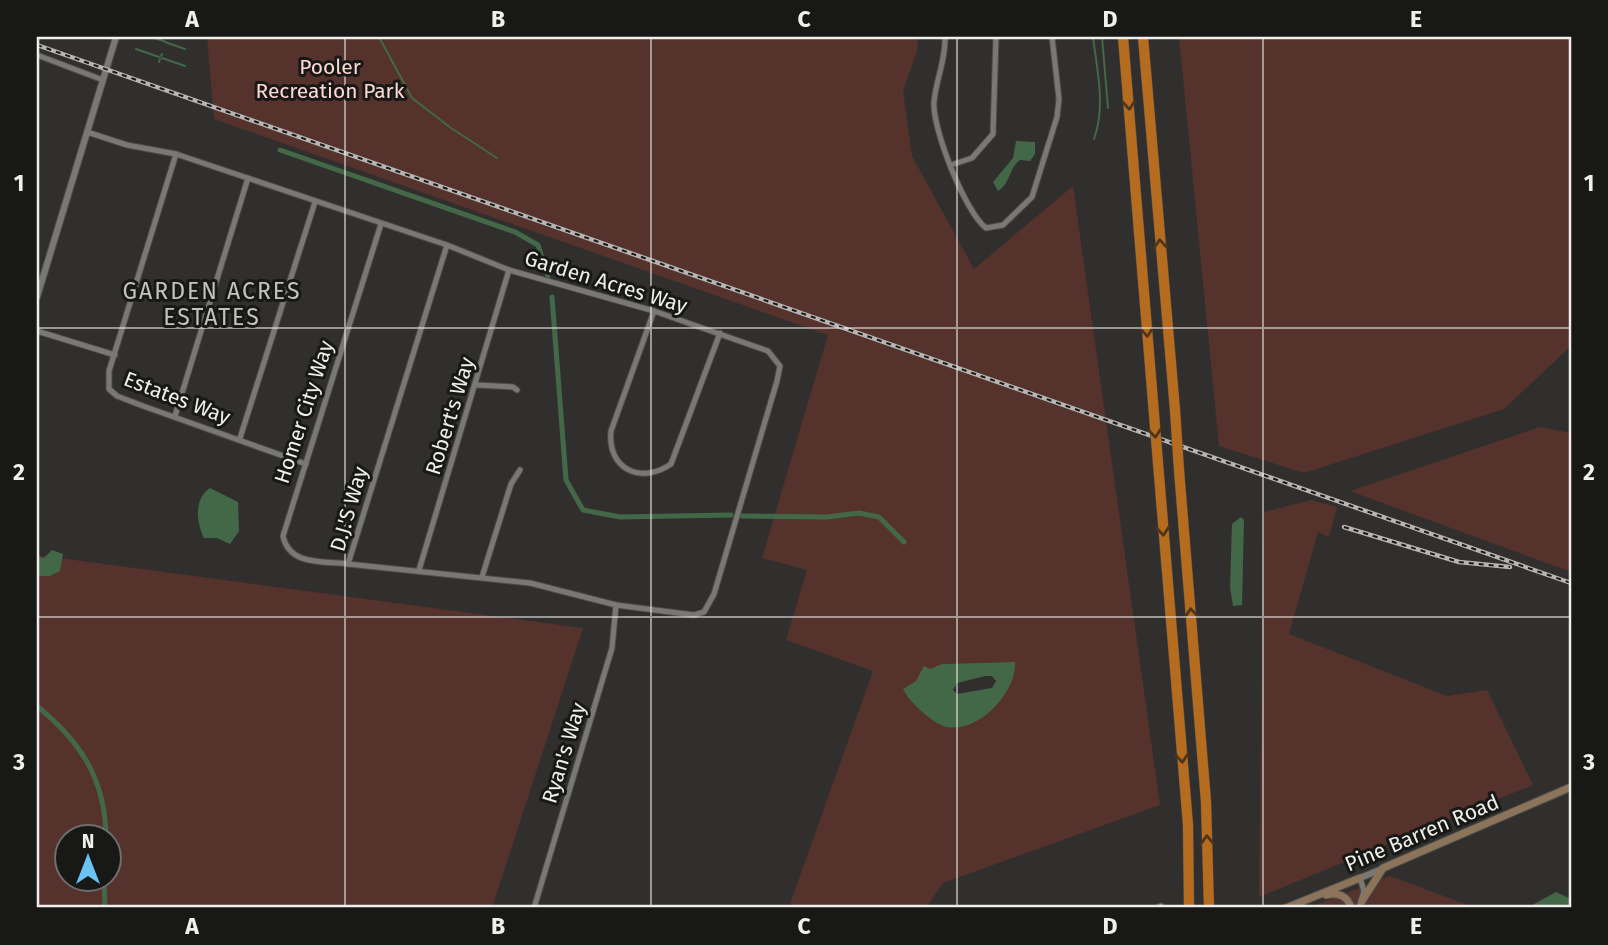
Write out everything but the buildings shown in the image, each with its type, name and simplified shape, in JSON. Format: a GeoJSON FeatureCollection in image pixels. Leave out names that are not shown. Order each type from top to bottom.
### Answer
{"type":"FeatureCollection","features":[{"type":"Feature","properties":{"kind":"highway"},"geometry":{"type":"LineString","coordinates":[[1143,37],[1206,802],[1209,908]]}},
{"type":"Feature","properties":{"kind":"highway"},"geometry":{"type":"LineString","coordinates":[[1123,39],[1188,825],[1189,908]]}},
{"type":"Feature","properties":{"kind":"main road","name":"Pine Barren Road"},"geometry":{"type":"LineString","coordinates":[[1383,869],[1571,787]]}},
{"type":"Feature","properties":{"kind":"main road"},"geometry":{"type":"LineString","coordinates":[[1361,905],[1383,869]]}},
{"type":"Feature","properties":{"kind":"main road","name":"Pine Barren Road"},"geometry":{"type":"LineString","coordinates":[[1286,908],[1360,878]]}},
{"type":"Feature","properties":{"kind":"main road"},"geometry":{"type":"LineString","coordinates":[[1298,903],[1334,893],[1349,901],[1351,908]]}},
{"type":"Feature","properties":{"kind":"street"},"geometry":{"type":"LineString","coordinates":[[37,297],[116,37]]}},
{"type":"Feature","properties":{"kind":"street"},"geometry":{"type":"LineString","coordinates":[[945,37],[946,52],[934,104],[951,165],[979,223],[986,228],[1003,225],[1032,197],[1057,117],[1059,99],[1052,37]]}},
{"type":"Feature","properties":{"kind":"street"},"geometry":{"type":"LineString","coordinates":[[951,165],[972,158],[993,134],[996,37]]}},
{"type":"Feature","properties":{"kind":"street"},"geometry":{"type":"LineString","coordinates":[[37,55],[103,80]]}},
{"type":"Feature","properties":{"kind":"street","name":"Garden Acres Way"},"geometry":{"type":"LineString","coordinates":[[87,132],[176,154],[447,245],[509,270],[654,310],[768,351],[780,366],[714,594],[704,612],[694,615],[616,605]]}},
{"type":"Feature","properties":{"kind":"street","name":"Estates Way"},"geometry":{"type":"LineString","coordinates":[[176,154],[107,379],[113,393],[306,464]]}},
{"type":"Feature","properties":{"kind":"street"},"geometry":{"type":"LineString","coordinates":[[175,416],[248,178]]}},
{"type":"Feature","properties":{"kind":"street"},"geometry":{"type":"LineString","coordinates":[[240,438],[315,202]]}},
{"type":"Feature","properties":{"kind":"street","name":"Homer City Way"},"geometry":{"type":"LineString","coordinates":[[348,564],[302,559],[285,545],[286,526],[381,224]]}},
{"type":"Feature","properties":{"kind":"street","name":"D.J.'S Way"},"geometry":{"type":"LineString","coordinates":[[447,245],[348,564],[530,583],[616,605]]}},
{"type":"Feature","properties":{"kind":"street","name":"Robert's Way"},"geometry":{"type":"LineString","coordinates":[[419,570],[477,386],[509,270]]}},
{"type":"Feature","properties":{"kind":"street"},"geometry":{"type":"LineString","coordinates":[[654,310],[611,431],[610,443],[615,457],[636,474],[649,475],[671,464],[720,333]]}},
{"type":"Feature","properties":{"kind":"street"},"geometry":{"type":"LineString","coordinates":[[37,331],[115,355]]}},
{"type":"Feature","properties":{"kind":"street"},"geometry":{"type":"LineString","coordinates":[[477,386],[513,387],[517,390]]}},
{"type":"Feature","properties":{"kind":"street"},"geometry":{"type":"LineString","coordinates":[[482,577],[511,484],[520,471]]}},
{"type":"Feature","properties":{"kind":"street","name":"Ryan's Way"},"geometry":{"type":"LineString","coordinates":[[534,908],[612,648],[616,605]]}},
{"type":"Feature","properties":{"kind":"street","name":"Pine Barren Road"},"geometry":{"type":"LineString","coordinates":[[1360,878],[1383,869]]}},
{"type":"Feature","properties":{"kind":"street"},"geometry":{"type":"LineString","coordinates":[[1360,878],[1361,905]]}},
{"type":"Feature","properties":{"kind":"green space","name":"Pooler Recreation Park"},"geometry":{"type":"Polygon","coordinates":[[[207,37],[917,37],[918,48],[903,91],[912,156],[974,269],[1073,186],[1160,805],[943,883],[926,908],[803,908],[790,904],[873,671],[786,640],[807,570],[762,558],[828,335],[214,119],[207,37]],[[1015,662],[942,664],[903,689],[964,726],[1015,662]]]}},
{"type":"Feature","properties":{"kind":"green space"},"geometry":{"type":"Polygon","coordinates":[[[1179,37],[1571,37],[1571,346],[1504,409],[1304,473],[1219,446],[1179,37]]]}},
{"type":"Feature","properties":{"kind":"green space"},"geometry":{"type":"Polygon","coordinates":[[[1540,427],[1571,433],[1571,572],[1350,491],[1540,427]]]}},
{"type":"Feature","properties":{"kind":"green space"},"geometry":{"type":"Polygon","coordinates":[[[1311,500],[1337,507],[1329,537],[1318,532],[1289,634],[1447,696],[1487,690],[1533,785],[1259,897],[1264,512],[1311,500]]]}},
{"type":"Feature","properties":{"kind":"green space"},"geometry":{"type":"Polygon","coordinates":[[[37,555],[583,628],[492,908],[37,908],[37,555]]]}},
{"type":"Feature","properties":{"kind":"green space"},"geometry":{"type":"Polygon","coordinates":[[[1390,876],[1476,908],[1307,908],[1390,876]]]}},
{"type":"Feature","properties":{"kind":"shaded area"},"geometry":{"type":"Polygon","coordinates":[[[1016,141],[1035,142],[1035,154],[1030,161],[1020,160],[1016,164],[998,191],[993,182],[1013,158],[1016,141]]]}},
{"type":"Feature","properties":{"kind":"shaded area"},"geometry":{"type":"Polygon","coordinates":[[[210,488],[238,502],[239,531],[230,544],[217,538],[204,538],[201,532],[199,504],[210,488]]]}},
{"type":"Feature","properties":{"kind":"shaded area"},"geometry":{"type":"Polygon","coordinates":[[[1241,517],[1244,520],[1242,605],[1233,606],[1230,587],[1232,524],[1241,517]]]}},
{"type":"Feature","properties":{"kind":"shaded area"},"geometry":{"type":"Polygon","coordinates":[[[52,550],[63,554],[60,571],[50,576],[37,576],[37,551],[39,557],[44,558],[52,550]]]}},
{"type":"Feature","properties":{"kind":"shaded area"},"geometry":{"type":"Polygon","coordinates":[[[1015,662],[1010,686],[994,708],[971,724],[959,727],[947,727],[935,722],[916,706],[903,689],[916,681],[924,666],[930,669],[942,664],[1015,662]],[[992,676],[957,683],[953,690],[957,694],[992,688],[996,681],[992,676]]]}},
{"type":"Feature","properties":{"kind":"shaded area"},"geometry":{"type":"Polygon","coordinates":[[[1556,892],[1571,899],[1571,908],[1527,908],[1556,892]]]}},
{"type":"Feature","properties":{"kind":"waterway"},"geometry":{"type":"LineString","coordinates":[[150,37],[164,41]]}},
{"type":"Feature","properties":{"kind":"waterway"},"geometry":{"type":"LineString","coordinates":[[379,37],[412,98],[497,158]]}},
{"type":"Feature","properties":{"kind":"waterway"},"geometry":{"type":"LineString","coordinates":[[1093,37],[1100,101],[1094,139]]}},
{"type":"Feature","properties":{"kind":"waterway"},"geometry":{"type":"LineString","coordinates":[[1102,37],[1108,108]]}},
{"type":"Feature","properties":{"kind":"waterway"},"geometry":{"type":"LineString","coordinates":[[165,42],[185,49]]}},
{"type":"Feature","properties":{"kind":"waterway"},"geometry":{"type":"LineString","coordinates":[[136,49],[159,57]]}},
{"type":"Feature","properties":{"kind":"waterway"},"geometry":{"type":"LineString","coordinates":[[162,58],[185,66]]}},
{"type":"Feature","properties":{"kind":"waterway"},"geometry":{"type":"LineString","coordinates":[[280,150],[515,232],[538,245],[548,276]]}},
{"type":"Feature","properties":{"kind":"waterway"},"geometry":{"type":"LineString","coordinates":[[552,297],[566,480],[583,510],[620,517],[731,515]]}},
{"type":"Feature","properties":{"kind":"waterway"},"geometry":{"type":"LineString","coordinates":[[742,516],[827,517],[859,513],[879,517],[904,542]]}},
{"type":"Feature","properties":{"kind":"waterway"},"geometry":{"type":"LineString","coordinates":[[37,706],[66,733],[88,763],[101,797],[105,822]]}},
{"type":"Feature","properties":{"kind":"waterway"},"geometry":{"type":"LineString","coordinates":[[104,892],[105,908]]}},
{"type":"Feature","properties":{"kind":"railway"},"geometry":{"type":"LineString","coordinates":[[37,45],[1571,583]]}},
{"type":"Feature","properties":{"kind":"railway"},"geometry":{"type":"LineString","coordinates":[[1344,527],[1459,562],[1510,567]]}},
{"type":"Feature","properties":{"kind":"district","name":"GARDEN ACRES ESTATES"},"geometry":{"type":"Point","coordinates":[212,304]}}]}
